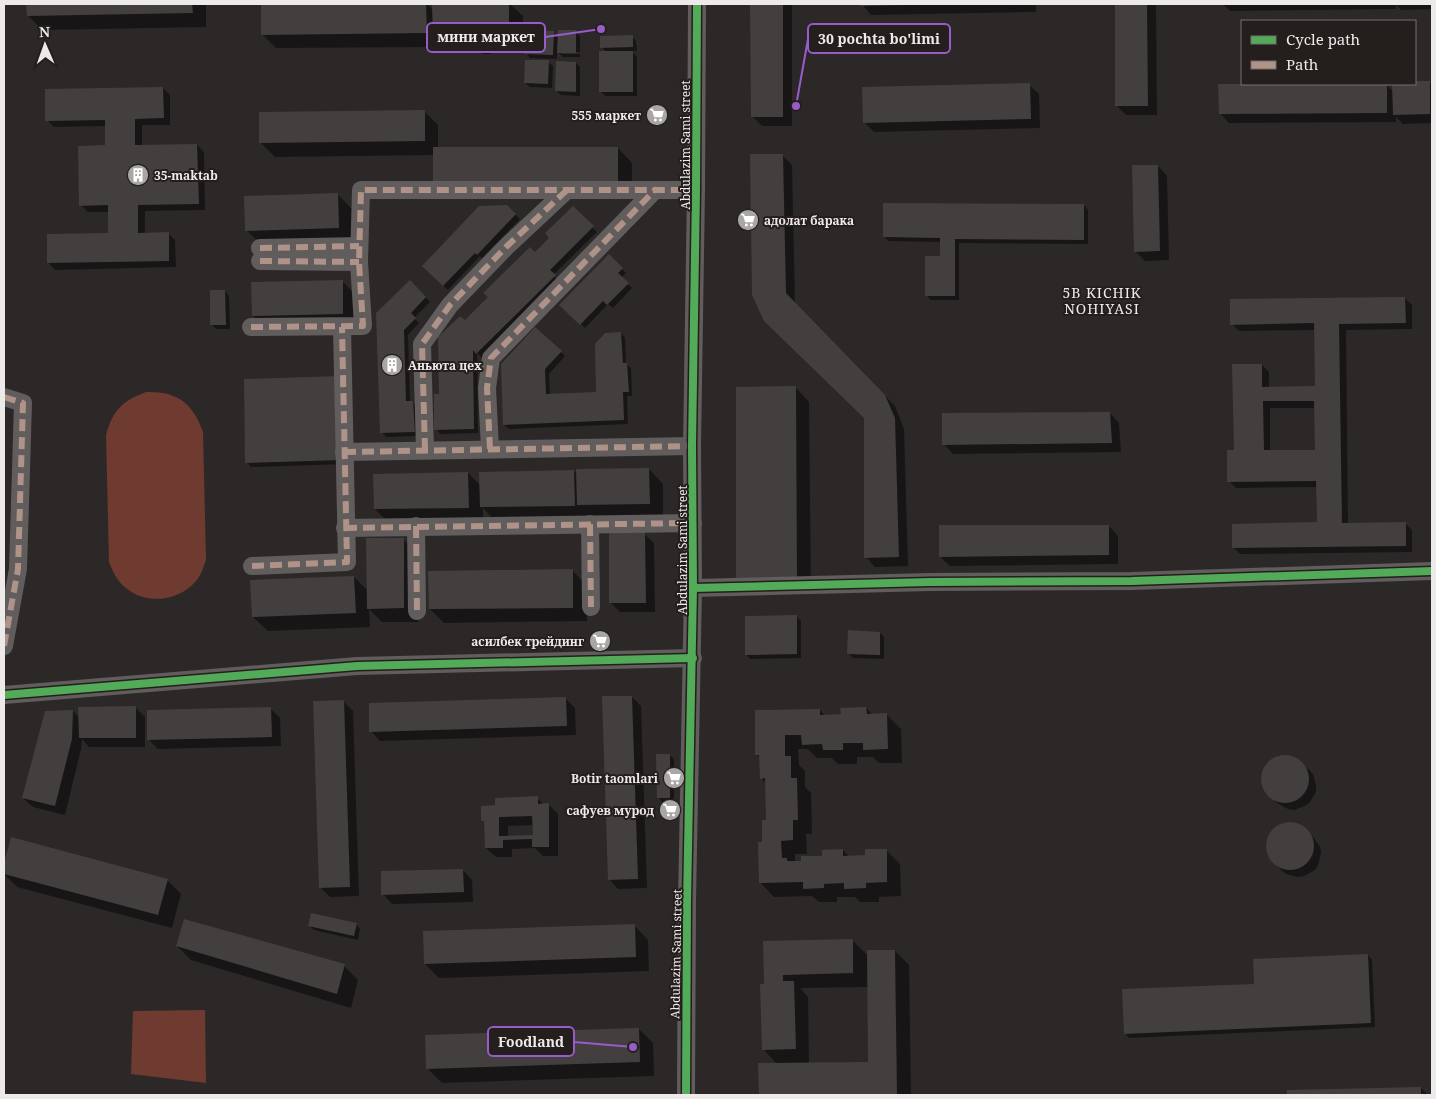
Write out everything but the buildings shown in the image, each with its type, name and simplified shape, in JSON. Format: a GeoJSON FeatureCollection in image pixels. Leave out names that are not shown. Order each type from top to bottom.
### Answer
{"type":"FeatureCollection","features":[{"type":"Feature","properties":{"kind":"street","name":"Abdulazim Sami street"},"geometry":{"type":"LineString","coordinates":[[686,1095],[687,902],[694,588],[692,446],[697,4]]}},
{"type":"Feature","properties":{"kind":"street"},"geometry":{"type":"LineString","coordinates":[[251,327],[362,326],[359,254],[361,190],[696,190]]}},
{"type":"Feature","properties":{"kind":"street"},"geometry":{"type":"LineString","coordinates":[[425,450],[422,344],[450,305],[506,247],[567,190]]}},
{"type":"Feature","properties":{"kind":"street"},"geometry":{"type":"LineString","coordinates":[[490,450],[487,388],[491,358],[655,190]]}},
{"type":"Feature","properties":{"kind":"street"},"geometry":{"type":"LineString","coordinates":[[260,254],[359,254]]}},
{"type":"Feature","properties":{"kind":"street"},"geometry":{"type":"LineString","coordinates":[[252,566],[347,562],[342,327]]}},
{"type":"Feature","properties":{"kind":"street"},"geometry":{"type":"LineString","coordinates":[[4,397],[23,403],[18,569],[4,646]]}},
{"type":"Feature","properties":{"kind":"street"},"geometry":{"type":"LineString","coordinates":[[344,452],[692,446]]}},
{"type":"Feature","properties":{"kind":"street"},"geometry":{"type":"LineString","coordinates":[[345,528],[693,523]]}},
{"type":"Feature","properties":{"kind":"street"},"geometry":{"type":"LineString","coordinates":[[590,524],[591,607]]}},
{"type":"Feature","properties":{"kind":"street"},"geometry":{"type":"LineString","coordinates":[[416,526],[417,611]]}},
{"type":"Feature","properties":{"kind":"street"},"geometry":{"type":"LineString","coordinates":[[694,588],[930,582],[1132,581],[1432,572]]}},
{"type":"Feature","properties":{"kind":"street"},"geometry":{"type":"LineString","coordinates":[[4,695],[357,666],[693,658]]}},
{"type":"Feature","properties":{"kind":"shaded area"},"geometry":{"type":"Polygon","coordinates":[[[146,392],[167,394],[182,401],[194,413],[203,432],[206,560],[194,584],[176,595],[155,599],[145,598],[126,588],[114,573],[109,562],[106,435],[115,413],[125,403],[146,392]]]}},
{"type":"Feature","properties":{"kind":"shaded area"},"geometry":{"type":"Polygon","coordinates":[[[205,1010],[206,1083],[131,1074],[133,1011],[205,1010]]]}},
{"type":"Feature","properties":{"kind":"marked path"},"geometry":{"type":"LineString","coordinates":[[251,327],[363,326],[359,262],[361,190],[696,190]]}},
{"type":"Feature","properties":{"kind":"marked path"},"geometry":{"type":"LineString","coordinates":[[425,450],[422,344],[450,305],[506,247],[567,190]]}},
{"type":"Feature","properties":{"kind":"marked path"},"geometry":{"type":"LineString","coordinates":[[490,449],[487,388],[491,358],[655,190]]}},
{"type":"Feature","properties":{"kind":"marked path"},"geometry":{"type":"LineString","coordinates":[[260,248],[359,246]]}},
{"type":"Feature","properties":{"kind":"marked path"},"geometry":{"type":"LineString","coordinates":[[260,261],[359,262]]}},
{"type":"Feature","properties":{"kind":"marked path"},"geometry":{"type":"LineString","coordinates":[[252,566],[347,562],[342,327]]}},
{"type":"Feature","properties":{"kind":"marked path"},"geometry":{"type":"LineString","coordinates":[[4,397],[23,403],[18,569],[4,646]]}},
{"type":"Feature","properties":{"kind":"marked path"},"geometry":{"type":"LineString","coordinates":[[344,452],[692,446]]}},
{"type":"Feature","properties":{"kind":"marked path"},"geometry":{"type":"LineString","coordinates":[[345,528],[693,523]]}},
{"type":"Feature","properties":{"kind":"marked path"},"geometry":{"type":"LineString","coordinates":[[590,524],[591,607]]}},
{"type":"Feature","properties":{"kind":"marked path"},"geometry":{"type":"LineString","coordinates":[[416,526],[417,611]]}},
{"type":"Feature","properties":{"kind":"cycle path"},"geometry":{"type":"LineString","coordinates":[[686,1095],[687,902],[693,588],[692,446],[697,4]]}},
{"type":"Feature","properties":{"kind":"cycle path"},"geometry":{"type":"LineString","coordinates":[[693,588],[930,582],[1132,581],[1432,571]]}},
{"type":"Feature","properties":{"kind":"cycle path"},"geometry":{"type":"LineString","coordinates":[[4,695],[357,666],[693,658]]}},
{"type":"Feature","properties":{"kind":"place","name":"мини маркет"},"geometry":{"type":"Point","coordinates":[601,29]}},
{"type":"Feature","properties":{"kind":"place","name":"30 pochta bo'limi"},"geometry":{"type":"Point","coordinates":[796,106]}},
{"type":"Feature","properties":{"kind":"place","name":"555 маркет"},"geometry":{"type":"Point","coordinates":[657,115]}},
{"type":"Feature","properties":{"kind":"place","name":"35-maktab"},"geometry":{"type":"Point","coordinates":[138,175]}},
{"type":"Feature","properties":{"kind":"place","name":"адолат барака"},"geometry":{"type":"Point","coordinates":[748,220]}},
{"type":"Feature","properties":{"kind":"place","name":"Аньюта цех"},"geometry":{"type":"Point","coordinates":[392,365]}},
{"type":"Feature","properties":{"kind":"place","name":"асилбек трейдинг"},"geometry":{"type":"Point","coordinates":[600,641]}},
{"type":"Feature","properties":{"kind":"place","name":"Botir taomlari"},"geometry":{"type":"Point","coordinates":[674,778]}},
{"type":"Feature","properties":{"kind":"place","name":"сафуев мурод"},"geometry":{"type":"Point","coordinates":[670,810]}},
{"type":"Feature","properties":{"kind":"place","name":"Foodland"},"geometry":{"type":"Point","coordinates":[633,1047]}},
{"type":"Feature","properties":{"kind":"district","name":"5B KICHIK NOHIYASI"},"geometry":{"type":"Point","coordinates":[1102,300]}}]}
